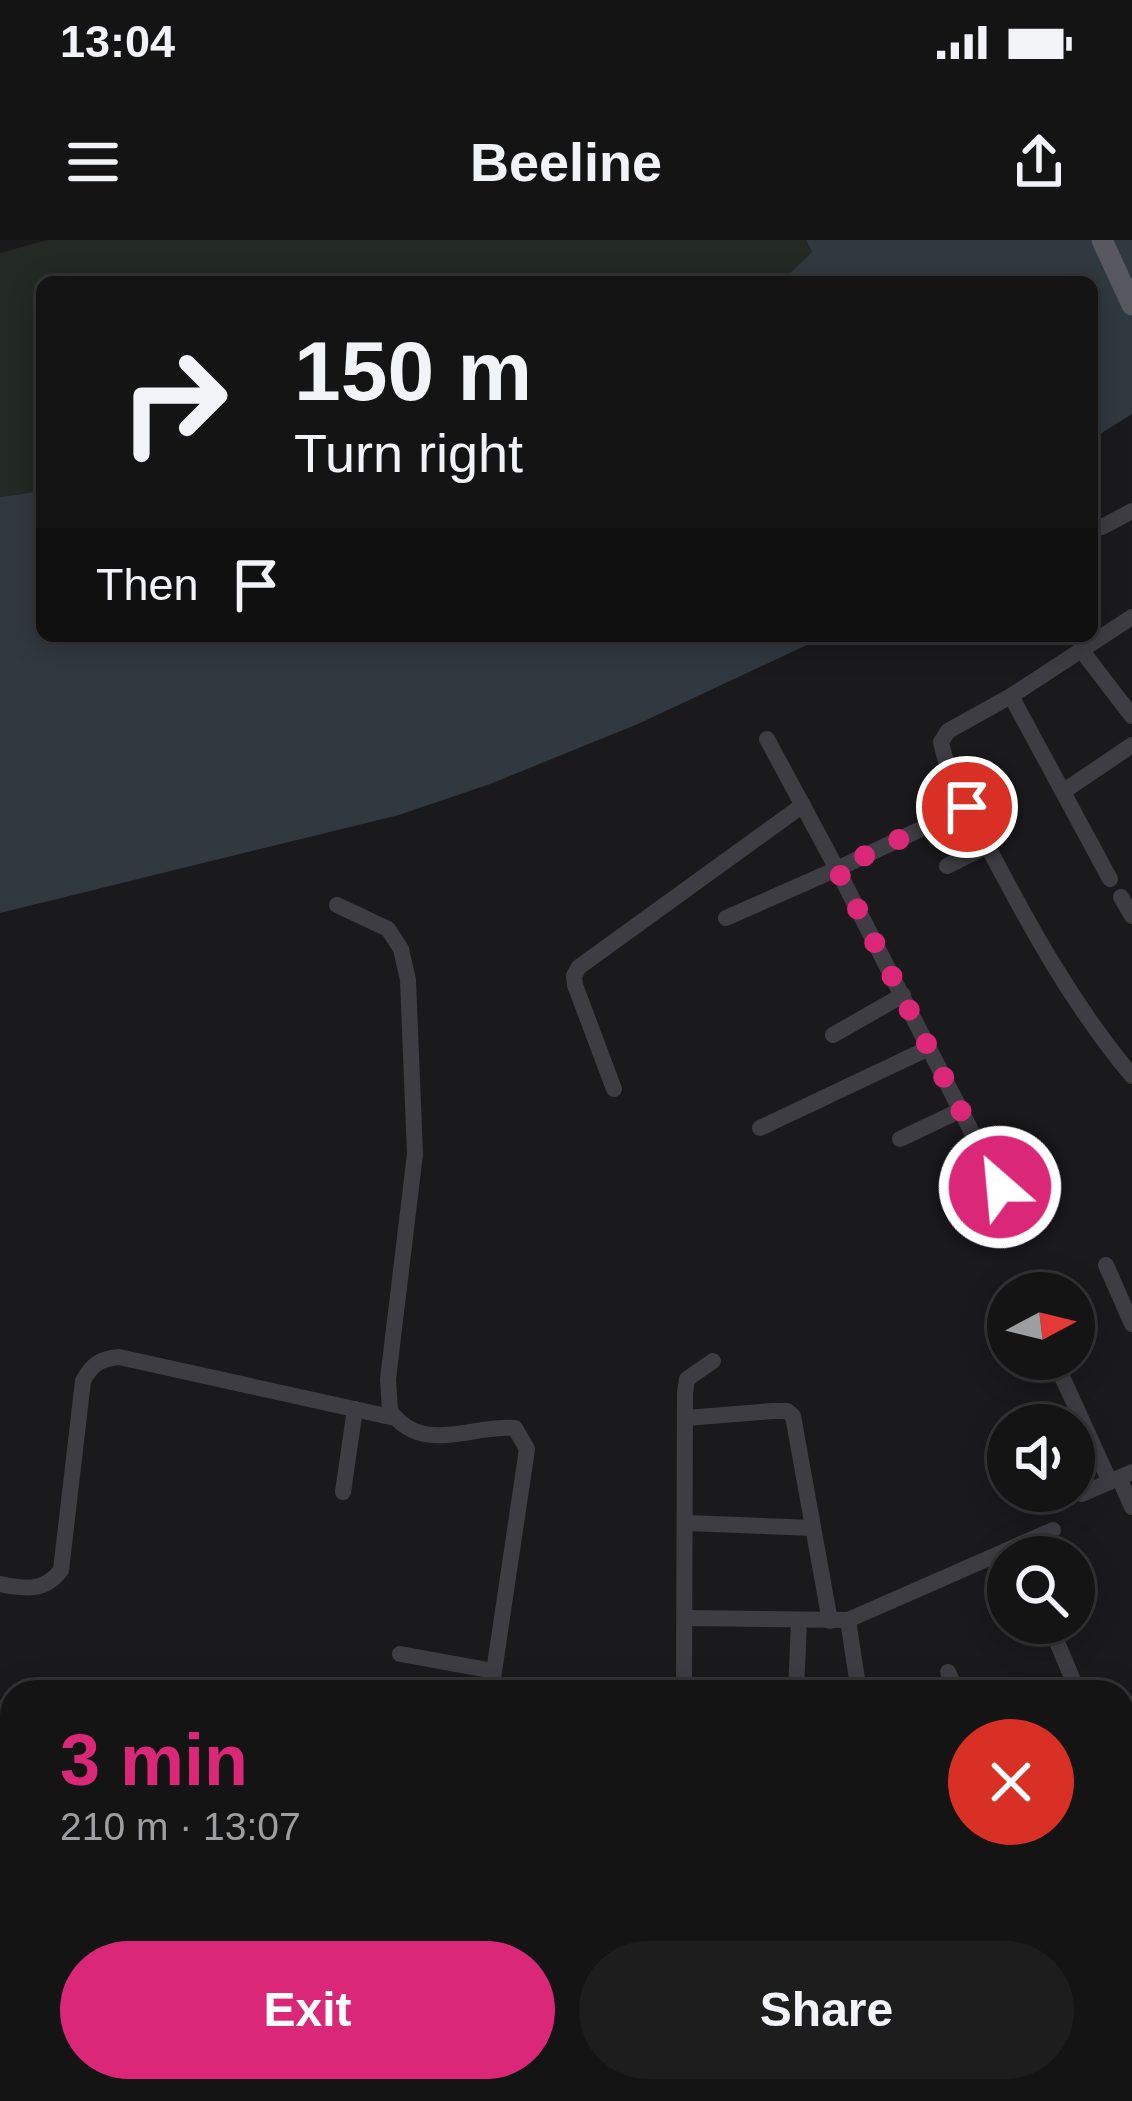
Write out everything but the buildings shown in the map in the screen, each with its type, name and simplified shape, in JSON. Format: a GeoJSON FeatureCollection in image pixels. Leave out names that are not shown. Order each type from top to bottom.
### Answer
{"type":"FeatureCollection","features":[{"type":"Feature","properties":{"kind":"main road"},"geometry":{"type":"LineString","coordinates":[[1102,240],[1132,305]]}},
{"type":"Feature","properties":{"kind":"street"},"geometry":{"type":"LineString","coordinates":[[1102,527],[1132,511]]}},
{"type":"Feature","properties":{"kind":"street"},"geometry":{"type":"LineString","coordinates":[[1098,639],[1132,616]]}},
{"type":"Feature","properties":{"kind":"street"},"geometry":{"type":"LineString","coordinates":[[1094,642],[949,731],[941,742],[967,807],[1048,962],[1091,1027],[1132,1076]]}},
{"type":"Feature","properties":{"kind":"street"},"geometry":{"type":"LineString","coordinates":[[1082,650],[1132,716]]}},
{"type":"Feature","properties":{"kind":"street"},"geometry":{"type":"LineString","coordinates":[[1011,696],[1110,879]]}},
{"type":"Feature","properties":{"kind":"street"},"geometry":{"type":"LineString","coordinates":[[767,739],[1020,1226]]}},
{"type":"Feature","properties":{"kind":"street"},"geometry":{"type":"LineString","coordinates":[[1064,791],[1132,745]]}},
{"type":"Feature","properties":{"kind":"street"},"geometry":{"type":"LineString","coordinates":[[614,1089],[575,985],[579,968],[803,806]]}},
{"type":"Feature","properties":{"kind":"street"},"geometry":{"type":"LineString","coordinates":[[726,918],[967,807]]}},
{"type":"Feature","properties":{"kind":"street"},"geometry":{"type":"LineString","coordinates":[[947,866],[988,846]]}},
{"type":"Feature","properties":{"kind":"street"},"geometry":{"type":"LineString","coordinates":[[1121,897],[1132,916]]}},
{"type":"Feature","properties":{"kind":"street"},"geometry":{"type":"LineString","coordinates":[[337,905],[388,928],[408,980],[415,1154],[387,1402],[405,1426],[439,1436],[515,1428],[527,1449],[493,1680]]}},
{"type":"Feature","properties":{"kind":"street"},"geometry":{"type":"LineString","coordinates":[[833,1035],[903,994]]}},
{"type":"Feature","properties":{"kind":"street"},"geometry":{"type":"LineString","coordinates":[[760,1128],[929,1048]]}},
{"type":"Feature","properties":{"kind":"street"},"geometry":{"type":"LineString","coordinates":[[900,1139],[961,1110]]}},
{"type":"Feature","properties":{"kind":"street"},"geometry":{"type":"LineString","coordinates":[[1106,1265],[1132,1324]]}},
{"type":"Feature","properties":{"kind":"street"},"geometry":{"type":"LineString","coordinates":[[0,1584],[42,1587],[61,1570],[82,1382],[91,1366],[106,1358],[119,1357],[395,1418]]}},
{"type":"Feature","properties":{"kind":"street"},"geometry":{"type":"LineString","coordinates":[[684,1680],[687,1379],[713,1361]]}},
{"type":"Feature","properties":{"kind":"street"},"geometry":{"type":"LineString","coordinates":[[1066,1380],[1132,1507]]}},
{"type":"Feature","properties":{"kind":"street"},"geometry":{"type":"LineString","coordinates":[[343,1492],[355,1409]]}},
{"type":"Feature","properties":{"kind":"street"},"geometry":{"type":"LineString","coordinates":[[686,1418],[773,1411],[793,1416],[813,1528],[856,1680]]}},
{"type":"Feature","properties":{"kind":"street"},"geometry":{"type":"LineString","coordinates":[[687,1523],[813,1528]]}},
{"type":"Feature","properties":{"kind":"street"},"geometry":{"type":"LineString","coordinates":[[1045,1536],[1054,1530]]}},
{"type":"Feature","properties":{"kind":"street"},"geometry":{"type":"LineString","coordinates":[[686,1618],[839,1621],[987,1565]]}},
{"type":"Feature","properties":{"kind":"street"},"geometry":{"type":"LineString","coordinates":[[797,1680],[799,1621]]}},
{"type":"Feature","properties":{"kind":"street"},"geometry":{"type":"LineString","coordinates":[[1058,1644],[1073,1680]]}},
{"type":"Feature","properties":{"kind":"street"},"geometry":{"type":"LineString","coordinates":[[400,1654],[494,1671]]}},
{"type":"Feature","properties":{"kind":"street"},"geometry":{"type":"LineString","coordinates":[[948,1672],[952,1680]]}},
{"type":"Feature","properties":{"kind":"shaded area"},"geometry":{"type":"Polygon","coordinates":[[[47,240],[806,240],[812,252],[787,276],[36,276],[36,492],[0,497],[0,253],[47,240]]]}},
{"type":"Feature","properties":{"kind":"shaded area"},"geometry":{"type":"Polygon","coordinates":[[[806,240],[1132,240],[1132,414],[1098,435],[1098,276],[787,276],[812,252],[806,240]]]}},
{"type":"Feature","properties":{"kind":"shaded area"},"geometry":{"type":"Polygon","coordinates":[[[36,492],[36,642],[813,642],[638,724],[399,815],[0,913],[0,497],[36,492]]]}},
{"type":"Feature","properties":{"kind":"route"},"geometry":{"type":"LineString","coordinates":[[967,807],[837,869],[1000,1187]]}}]}
